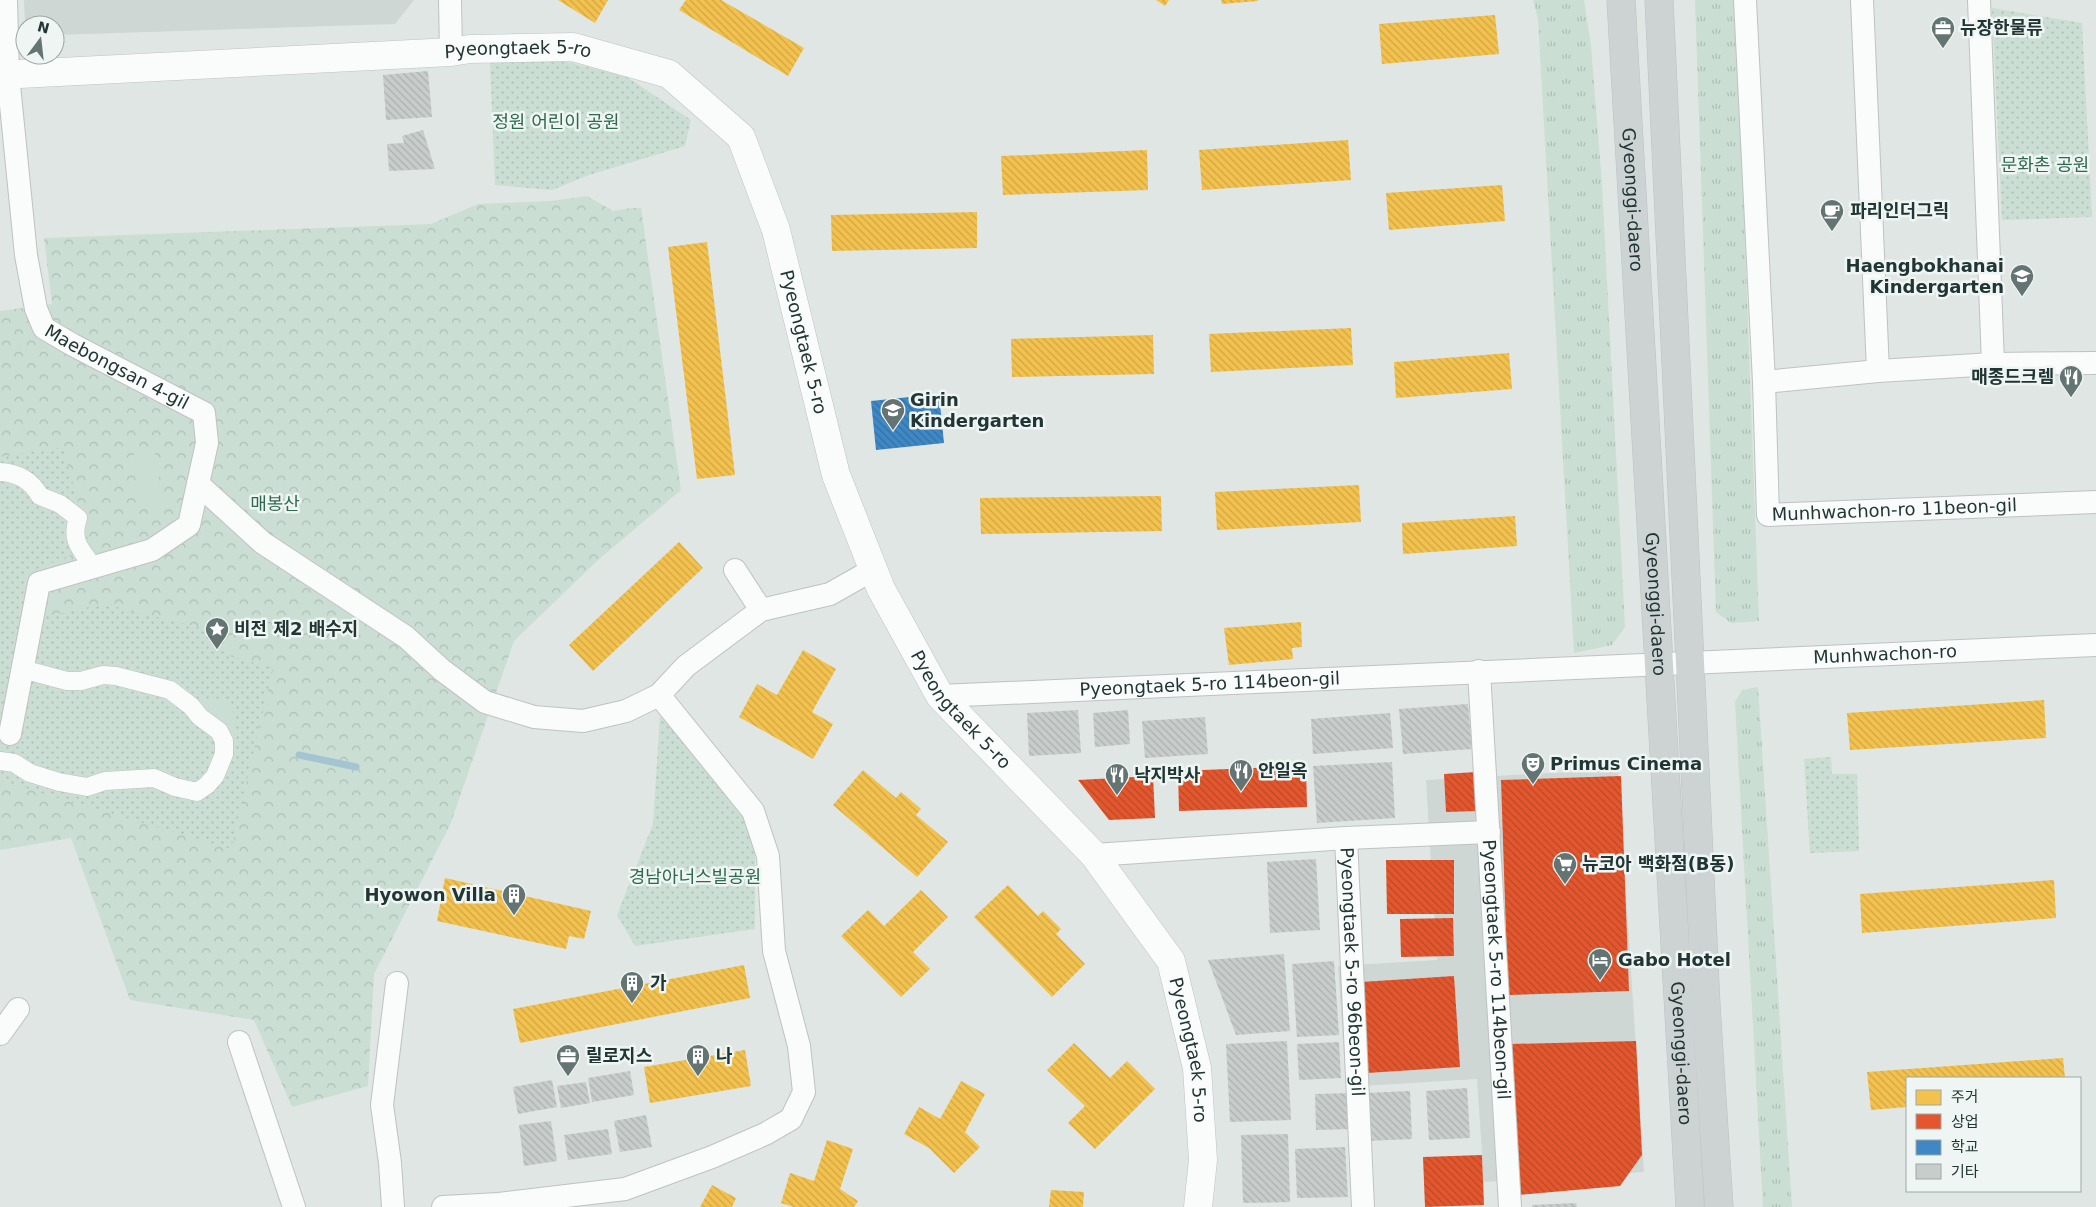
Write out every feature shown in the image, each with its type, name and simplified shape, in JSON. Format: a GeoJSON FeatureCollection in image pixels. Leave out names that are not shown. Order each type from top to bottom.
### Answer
{"type":"FeatureCollection","features":[{"type":"Feature","properties":{"kind":"main road"},"geometry":{"type":"LineString","coordinates":[[1604,0],[1612,57],[1629,134]]}},
{"type":"Feature","properties":{"kind":"main road","name":"Gyeonggi-daero"},"geometry":{"type":"LineString","coordinates":[[1621,0],[1629,134],[1706,1005],[1719,1207]]}},
{"type":"Feature","properties":{"kind":"main road","name":"Gyeonggi-daero"},"geometry":{"type":"LineString","coordinates":[[1659,0],[1690,1207]]}},
{"type":"Feature","properties":{"kind":"street","name":"Maebongsan 4-gil"},"geometry":{"type":"LineString","coordinates":[[6,0],[4,75],[26,255],[36,309],[44,328],[72,345],[204,413],[207,443],[198,484]]}},
{"type":"Feature","properties":{"kind":"street"},"geometry":{"type":"LineString","coordinates":[[450,0],[451,52]]}},
{"type":"Feature","properties":{"kind":"street","name":"Munhwachon-ro 11beon-gil"},"geometry":{"type":"LineString","coordinates":[[1745,0],[1764,382],[1768,515],[2096,502]]}},
{"type":"Feature","properties":{"kind":"street"},"geometry":{"type":"LineString","coordinates":[[1862,0],[1878,371]]}},
{"type":"Feature","properties":{"kind":"street"},"geometry":{"type":"LineString","coordinates":[[1979,0],[1993,364]]}},
{"type":"Feature","properties":{"kind":"street","name":"Pyeongtaek 5-ro"},"geometry":{"type":"LineString","coordinates":[[4,75],[451,52],[470,49],[573,47],[668,74],[741,137],[776,230],[836,475],[881,589],[940,696],[1094,855],[1171,961],[1197,1068],[1203,1160],[1198,1207]]}},
{"type":"Feature","properties":{"kind":"street"},"geometry":{"type":"LineString","coordinates":[[1764,382],[1878,371],[1993,364],[2096,363]]}},
{"type":"Feature","properties":{"kind":"street"},"geometry":{"type":"LineString","coordinates":[[0,472],[7,472],[25,478],[36,488],[40,496],[60,504],[78,518],[75,527],[75,540],[93,567]]}},
{"type":"Feature","properties":{"kind":"street"},"geometry":{"type":"LineString","coordinates":[[5,734],[22,669],[39,583],[152,550],[189,525],[198,484],[263,543],[406,637],[442,670],[485,702],[534,717],[583,721],[626,711],[659,695],[686,666],[761,610],[830,594],[874,569]]}},
{"type":"Feature","properties":{"kind":"street"},"geometry":{"type":"LineString","coordinates":[[735,570],[761,610]]}},
{"type":"Feature","properties":{"kind":"street","name":"Munhwachon-ro"},"geometry":{"type":"LineString","coordinates":[[1675,663],[2096,645]]}},
{"type":"Feature","properties":{"kind":"street","name":"Pyeongtaek 5-ro 114beon-gil"},"geometry":{"type":"LineString","coordinates":[[940,696],[1675,663]]}},
{"type":"Feature","properties":{"kind":"street"},"geometry":{"type":"LineString","coordinates":[[0,761],[14,763],[30,773],[59,782],[87,787],[105,781],[154,778],[175,787],[197,792],[215,776],[224,754],[224,741],[219,731],[170,690],[116,676],[103,675],[81,681],[67,680],[22,669]]}},
{"type":"Feature","properties":{"kind":"street","name":"Pyeongtaek 5-ro 114beon-gil"},"geometry":{"type":"LineString","coordinates":[[1479,671],[1510,1207]]}},
{"type":"Feature","properties":{"kind":"street"},"geometry":{"type":"LineString","coordinates":[[443,1207],[499,1204],[625,1189],[712,1157],[765,1134],[791,1118],[804,1092],[799,1046],[774,951],[768,856],[753,811],[659,695]]}},
{"type":"Feature","properties":{"kind":"street"},"geometry":{"type":"LineString","coordinates":[[1346,838],[1488,832]]}},
{"type":"Feature","properties":{"kind":"street","name":"Pyeongtaek 5-ro 96beon-gil"},"geometry":{"type":"LineString","coordinates":[[1094,855],[1346,838],[1363,1207]]}},
{"type":"Feature","properties":{"kind":"street"},"geometry":{"type":"LineString","coordinates":[[393,1207],[390,1163],[382,1105],[397,983]]}},
{"type":"Feature","properties":{"kind":"street"},"geometry":{"type":"LineString","coordinates":[[0,1034],[18,1009]]}},
{"type":"Feature","properties":{"kind":"street"},"geometry":{"type":"LineString","coordinates":[[239,1042],[294,1207]]}},
{"type":"Feature","properties":{"kind":"shaded area"},"geometry":{"type":"Polygon","coordinates":[[[24,0],[414,0],[395,24],[65,35],[65,15],[25,15],[24,0]]]}},
{"type":"Feature","properties":{"kind":"shaded area"},"geometry":{"type":"Polygon","coordinates":[[[1618,769],[1644,1172],[1484,1182],[1477,1079],[1346,1087],[1338,966],[1437,960],[1426,780],[1618,769]]]}},
{"type":"Feature","properties":{"kind":"green space"},"geometry":{"type":"Polygon","coordinates":[[[1533,0],[1584,0],[1591,46],[1602,184],[1625,627],[1612,645],[1574,653],[1538,19],[1533,0]]]}},
{"type":"Feature","properties":{"kind":"green space"},"geometry":{"type":"Polygon","coordinates":[[[1695,0],[1736,0],[1759,621],[1731,623],[1716,612],[1695,0]]]}},
{"type":"Feature","properties":{"kind":"green space","name":"문화촌 공원"},"geometry":{"type":"Polygon","coordinates":[[[1992,8],[2082,23],[2092,217],[2002,220],[1992,8]]]}},
{"type":"Feature","properties":{"kind":"green space","name":"정원 어린이 공원"},"geometry":{"type":"Polygon","coordinates":[[[490,61],[564,61],[627,77],[691,120],[685,146],[589,175],[552,190],[495,185],[490,61]]]}},
{"type":"Feature","properties":{"kind":"green space","name":"매봉산"},"geometry":{"type":"Polygon","coordinates":[[[587,196],[613,211],[641,208],[681,490],[598,560],[514,641],[450,825],[374,974],[368,1086],[292,1107],[254,1020],[130,1000],[71,838],[0,850],[0,311],[52,304],[44,238],[431,224],[478,204],[551,201],[587,196]]]}},
{"type":"Feature","properties":{"kind":"green space"},"geometry":{"type":"Polygon","coordinates":[[[63,447],[90,547],[25,574],[22,609],[53,615],[104,604],[198,627],[224,638],[226,655],[273,668],[231,849],[0,781],[0,457],[63,447]]]}},
{"type":"Feature","properties":{"kind":"green space"},"geometry":{"type":"Polygon","coordinates":[[[155,452],[163,505],[140,508],[132,455],[155,452]]]}},
{"type":"Feature","properties":{"kind":"green space"},"geometry":{"type":"Polygon","coordinates":[[[1758,687],[1792,1207],[1763,1207],[1735,702],[1742,690],[1758,687]]]}},
{"type":"Feature","properties":{"kind":"green space"},"geometry":{"type":"Polygon","coordinates":[[[214,698],[224,701],[236,716],[235,731],[229,741],[192,703],[214,698]]]}},
{"type":"Feature","properties":{"kind":"green space","name":"경남아너스빌공원"},"geometry":{"type":"Polygon","coordinates":[[[660,716],[749,815],[755,838],[755,929],[635,946],[617,915],[653,824],[660,716]]]}},
{"type":"Feature","properties":{"kind":"green space"},"geometry":{"type":"Polygon","coordinates":[[[1831,757],[1832,774],[1857,774],[1859,851],[1810,853],[1804,759],[1831,757]]]}},
{"type":"Feature","properties":{"kind":"building: 주거"},"geometry":{"type":"Polygon","coordinates":[[[558,0],[608,0],[595,23],[558,0]]]}},
{"type":"Feature","properties":{"kind":"building: 주거"},"geometry":{"type":"Polygon","coordinates":[[[686,0],[721,0],[804,48],[788,76],[679,10],[686,0]]]}},
{"type":"Feature","properties":{"kind":"building: 주거"},"geometry":{"type":"Polygon","coordinates":[[[1156,0],[1169,0],[1165,6],[1156,0]]]}},
{"type":"Feature","properties":{"kind":"building: 주거"},"geometry":{"type":"Polygon","coordinates":[[[1221,0],[1258,0],[1258,1],[1222,4],[1221,0]]]}},
{"type":"Feature","properties":{"kind":"building: 주거"},"geometry":{"type":"Polygon","coordinates":[[[1495,15],[1499,54],[1382,64],[1379,24],[1495,15]]]}},
{"type":"Feature","properties":{"kind":"building: 주거"},"geometry":{"type":"Polygon","coordinates":[[[1348,140],[1351,180],[1202,190],[1199,150],[1348,140]]]}},
{"type":"Feature","properties":{"kind":"building: 주거"},"geometry":{"type":"Polygon","coordinates":[[[1147,150],[1148,190],[1003,195],[1001,156],[1147,150]]]}},
{"type":"Feature","properties":{"kind":"building: 주거"},"geometry":{"type":"Polygon","coordinates":[[[1502,185],[1505,221],[1389,230],[1386,193],[1502,185]]]}},
{"type":"Feature","properties":{"kind":"building: 주거"},"geometry":{"type":"Polygon","coordinates":[[[977,212],[977,248],[832,251],[831,215],[977,212]]]}},
{"type":"Feature","properties":{"kind":"building: 주거"},"geometry":{"type":"Polygon","coordinates":[[[707,242],[735,475],[697,479],[668,247],[707,242]]]}},
{"type":"Feature","properties":{"kind":"building: 주거"},"geometry":{"type":"Polygon","coordinates":[[[1351,328],[1353,365],[1211,372],[1209,334],[1351,328]]]}},
{"type":"Feature","properties":{"kind":"building: 주거"},"geometry":{"type":"Polygon","coordinates":[[[1153,335],[1154,374],[1012,377],[1011,339],[1153,335]]]}},
{"type":"Feature","properties":{"kind":"building: 주거"},"geometry":{"type":"Polygon","coordinates":[[[1509,353],[1512,389],[1396,398],[1394,362],[1509,353]]]}},
{"type":"Feature","properties":{"kind":"building: 주거"},"geometry":{"type":"Polygon","coordinates":[[[1359,485],[1361,522],[1217,530],[1215,492],[1359,485]]]}},
{"type":"Feature","properties":{"kind":"building: 주거"},"geometry":{"type":"Polygon","coordinates":[[[1161,496],[1162,531],[981,534],[980,498],[1161,496]]]}},
{"type":"Feature","properties":{"kind":"building: 주거"},"geometry":{"type":"Polygon","coordinates":[[[1515,516],[1517,546],[1403,554],[1402,523],[1515,516]]]}},
{"type":"Feature","properties":{"kind":"building: 주거"},"geometry":{"type":"Polygon","coordinates":[[[679,542],[703,568],[593,671],[569,645],[679,542]]]}},
{"type":"Feature","properties":{"kind":"building: 주거"},"geometry":{"type":"Polygon","coordinates":[[[1301,622],[1302,647],[1292,648],[1293,659],[1229,665],[1224,628],[1301,622]]]}},
{"type":"Feature","properties":{"kind":"building: 주거"},"geometry":{"type":"Polygon","coordinates":[[[803,650],[836,669],[812,712],[833,724],[813,759],[739,717],[757,684],[777,695],[803,650]]]}},
{"type":"Feature","properties":{"kind":"building: 주거"},"geometry":{"type":"Polygon","coordinates":[[[2044,700],[2046,738],[1850,750],[1847,713],[2044,700]]]}},
{"type":"Feature","properties":{"kind":"building: 주거"},"geometry":{"type":"Polygon","coordinates":[[[863,770],[896,798],[901,792],[921,809],[916,815],[948,842],[917,877],[833,805],[863,770]]]}},
{"type":"Feature","properties":{"kind":"building: 주거","name":"Hyowon Villa"},"geometry":{"type":"Polygon","coordinates":[[[445,878],[591,911],[584,939],[569,936],[566,949],[437,921],[445,878]]]}},
{"type":"Feature","properties":{"kind":"building: 주거"},"geometry":{"type":"Polygon","coordinates":[[[2054,880],[2056,918],[1862,933],[1860,894],[2054,880]]]}},
{"type":"Feature","properties":{"kind":"building: 주거"},"geometry":{"type":"Polygon","coordinates":[[[1008,885],[1038,916],[1043,911],[1061,929],[1056,934],[1085,964],[1052,997],[974,917],[1008,885]]]}},
{"type":"Feature","properties":{"kind":"building: 주거"},"geometry":{"type":"Polygon","coordinates":[[[921,890],[948,917],[913,952],[930,969],[901,997],[841,936],[868,910],[884,926],[921,890]]]}},
{"type":"Feature","properties":{"kind":"building: 주거","name":"가"},"geometry":{"type":"Polygon","coordinates":[[[744,965],[750,998],[520,1043],[513,1009],[744,965]]]}},
{"type":"Feature","properties":{"kind":"building: 주거"},"geometry":{"type":"Polygon","coordinates":[[[1074,1043],[1110,1078],[1127,1061],[1155,1089],[1095,1149],[1068,1123],[1085,1106],[1047,1070],[1074,1043]]]}},
{"type":"Feature","properties":{"kind":"building: 주거","name":"나"},"geometry":{"type":"Polygon","coordinates":[[[745,1050],[751,1086],[650,1103],[644,1067],[745,1050]]]}},
{"type":"Feature","properties":{"kind":"building: 주거"},"geometry":{"type":"Polygon","coordinates":[[[2063,1058],[2065,1077],[1906,1077],[1906,1107],[1871,1110],[1867,1072],[2063,1058]]]}},
{"type":"Feature","properties":{"kind":"building: 주거"},"geometry":{"type":"Polygon","coordinates":[[[961,1081],[985,1094],[965,1132],[980,1147],[954,1173],[929,1148],[904,1134],[919,1107],[940,1119],[961,1081]]]}},
{"type":"Feature","properties":{"kind":"building: 주거"},"geometry":{"type":"Polygon","coordinates":[[[827,1140],[853,1149],[840,1189],[858,1201],[854,1207],[793,1207],[781,1203],[790,1173],[814,1181],[827,1140]]]}},
{"type":"Feature","properties":{"kind":"building: 주거"},"geometry":{"type":"Polygon","coordinates":[[[712,1185],[736,1198],[732,1207],[700,1207],[712,1185]]]}},
{"type":"Feature","properties":{"kind":"building: 주거"},"geometry":{"type":"Polygon","coordinates":[[[1051,1190],[1084,1192],[1083,1207],[1049,1207],[1051,1190]]]}},
{"type":"Feature","properties":{"kind":"building: 상업"},"geometry":{"type":"Polygon","coordinates":[[[1306,766],[1307,807],[1179,811],[1178,771],[1306,766]]]}},
{"type":"Feature","properties":{"kind":"building: 상업"},"geometry":{"type":"Polygon","coordinates":[[[1476,772],[1478,811],[1446,812],[1444,774],[1476,772]]]}},
{"type":"Feature","properties":{"kind":"building: 상업"},"geometry":{"type":"Polygon","coordinates":[[[1153,776],[1155,818],[1109,820],[1078,780],[1153,776]]]}},
{"type":"Feature","properties":{"kind":"building: 상업","name":"뉴코아 백화점(B동)"},"geometry":{"type":"Polygon","coordinates":[[[1621,776],[1629,991],[1508,995],[1501,780],[1621,776]]]}},
{"type":"Feature","properties":{"kind":"building: 상업"},"geometry":{"type":"Polygon","coordinates":[[[1386,860],[1454,860],[1454,914],[1387,914],[1386,860]]]}},
{"type":"Feature","properties":{"kind":"building: 상업"},"geometry":{"type":"Polygon","coordinates":[[[1453,918],[1454,956],[1401,957],[1400,919],[1453,918]]]}},
{"type":"Feature","properties":{"kind":"building: 상업"},"geometry":{"type":"Polygon","coordinates":[[[1454,976],[1460,1067],[1367,1073],[1361,982],[1454,976]]]}},
{"type":"Feature","properties":{"kind":"building: 상업"},"geometry":{"type":"Polygon","coordinates":[[[1636,1041],[1642,1155],[1620,1186],[1518,1195],[1510,1044],[1636,1041]]]}},
{"type":"Feature","properties":{"kind":"building: 상업"},"geometry":{"type":"Polygon","coordinates":[[[1482,1155],[1484,1205],[1425,1207],[1423,1157],[1482,1155]]]}},
{"type":"Feature","properties":{"kind":"building: 학교"},"geometry":{"type":"Polygon","coordinates":[[[939,394],[944,443],[876,450],[871,401],[939,394]]]}},
{"type":"Feature","properties":{"kind":"building: 기타"},"geometry":{"type":"Polygon","coordinates":[[[428,71],[432,117],[386,120],[383,75],[428,71]]]}},
{"type":"Feature","properties":{"kind":"building: 기타"},"geometry":{"type":"Polygon","coordinates":[[[423,130],[435,169],[389,171],[387,144],[404,143],[402,136],[423,130]]]}},
{"type":"Feature","properties":{"kind":"building: 기타"},"geometry":{"type":"Polygon","coordinates":[[[1468,704],[1472,749],[1403,754],[1399,709],[1468,704]]]}},
{"type":"Feature","properties":{"kind":"building: 기타"},"geometry":{"type":"Polygon","coordinates":[[[1078,710],[1081,753],[1029,756],[1027,713],[1078,710]]]}},
{"type":"Feature","properties":{"kind":"building: 기타"},"geometry":{"type":"Polygon","coordinates":[[[1128,710],[1130,744],[1095,747],[1093,713],[1128,710]]]}},
{"type":"Feature","properties":{"kind":"building: 기타"},"geometry":{"type":"Polygon","coordinates":[[[1390,713],[1393,748],[1313,754],[1311,719],[1390,713]]]}},
{"type":"Feature","properties":{"kind":"building: 기타"},"geometry":{"type":"Polygon","coordinates":[[[1205,717],[1208,754],[1145,758],[1142,721],[1205,717]]]}},
{"type":"Feature","properties":{"kind":"building: 기타"},"geometry":{"type":"Polygon","coordinates":[[[1392,762],[1395,818],[1317,823],[1313,766],[1392,762]]]}},
{"type":"Feature","properties":{"kind":"building: 기타"},"geometry":{"type":"Polygon","coordinates":[[[1316,859],[1320,930],[1270,933],[1267,862],[1316,859]]]}},
{"type":"Feature","properties":{"kind":"building: 기타"},"geometry":{"type":"Polygon","coordinates":[[[1284,954],[1290,1031],[1236,1035],[1208,960],[1284,954]]]}},
{"type":"Feature","properties":{"kind":"building: 기타"},"geometry":{"type":"Polygon","coordinates":[[[1334,961],[1339,1035],[1297,1037],[1292,964],[1334,961]]]}},
{"type":"Feature","properties":{"kind":"building: 기타"},"geometry":{"type":"Polygon","coordinates":[[[1287,1041],[1291,1120],[1230,1122],[1226,1044],[1287,1041]]]}},
{"type":"Feature","properties":{"kind":"building: 기타"},"geometry":{"type":"Polygon","coordinates":[[[1339,1042],[1341,1078],[1299,1080],[1297,1044],[1339,1042]]]}},
{"type":"Feature","properties":{"kind":"building: 기타"},"geometry":{"type":"Polygon","coordinates":[[[630,1071],[634,1095],[592,1102],[588,1078],[630,1071]]]}},
{"type":"Feature","properties":{"kind":"building: 기타"},"geometry":{"type":"Polygon","coordinates":[[[552,1080],[557,1107],[518,1114],[513,1087],[552,1080]]]}},
{"type":"Feature","properties":{"kind":"building: 기타"},"geometry":{"type":"Polygon","coordinates":[[[586,1082],[590,1103],[561,1108],[557,1086],[586,1082]]]}},
{"type":"Feature","properties":{"kind":"building: 기타"},"geometry":{"type":"Polygon","coordinates":[[[1467,1088],[1470,1138],[1429,1140],[1426,1091],[1467,1088]]]}},
{"type":"Feature","properties":{"kind":"building: 기타"},"geometry":{"type":"Polygon","coordinates":[[[1410,1091],[1412,1139],[1367,1141],[1365,1093],[1410,1091]]]}},
{"type":"Feature","properties":{"kind":"building: 기타"},"geometry":{"type":"Polygon","coordinates":[[[1352,1093],[1353,1129],[1316,1130],[1315,1094],[1352,1093]]]}},
{"type":"Feature","properties":{"kind":"building: 기타"},"geometry":{"type":"Polygon","coordinates":[[[646,1115],[652,1147],[620,1152],[614,1121],[646,1115]]]}},
{"type":"Feature","properties":{"kind":"building: 기타"},"geometry":{"type":"Polygon","coordinates":[[[551,1121],[557,1161],[524,1166],[519,1125],[551,1121]]]}},
{"type":"Feature","properties":{"kind":"building: 기타"},"geometry":{"type":"Polygon","coordinates":[[[608,1129],[612,1154],[568,1160],[564,1135],[608,1129]]]}},
{"type":"Feature","properties":{"kind":"building: 기타"},"geometry":{"type":"Polygon","coordinates":[[[1288,1134],[1290,1202],[1243,1203],[1241,1135],[1288,1134]]]}},
{"type":"Feature","properties":{"kind":"building: 기타"},"geometry":{"type":"Polygon","coordinates":[[[1345,1147],[1348,1197],[1297,1198],[1295,1149],[1345,1147]]]}},
{"type":"Feature","properties":{"kind":"building: 기타"},"geometry":{"type":"Polygon","coordinates":[[[1576,1203],[1577,1207],[1532,1207],[1532,1205],[1576,1203]]]}},
{"type":"Feature","properties":{"kind":"waterway"},"geometry":{"type":"LineString","coordinates":[[299,755],[356,767]]}},
{"type":"Feature","properties":{"kind":"place","name":"뉴장한물류"},"geometry":{"type":"Point","coordinates":[1943,49]}},
{"type":"Feature","properties":{"kind":"place","name":"파리인더그릭"},"geometry":{"type":"Point","coordinates":[1832,232]}},
{"type":"Feature","properties":{"kind":"place","name":"Haengbokhanai Kindergarten"},"geometry":{"type":"Point","coordinates":[2022,297]}},
{"type":"Feature","properties":{"kind":"place","name":"매종드크렘"},"geometry":{"type":"Point","coordinates":[2071,398]}},
{"type":"Feature","properties":{"kind":"place","name":"Girin Kindergarten"},"geometry":{"type":"Point","coordinates":[893,431]}},
{"type":"Feature","properties":{"kind":"place","name":"비전 제2 배수지"},"geometry":{"type":"Point","coordinates":[217,650]}},
{"type":"Feature","properties":{"kind":"place","name":"Primus Cinema"},"geometry":{"type":"Point","coordinates":[1533,785]}},
{"type":"Feature","properties":{"kind":"place","name":"안일옥"},"geometry":{"type":"Point","coordinates":[1241,792]}},
{"type":"Feature","properties":{"kind":"place","name":"낙지박사"},"geometry":{"type":"Point","coordinates":[1117,796]}},
{"type":"Feature","properties":{"kind":"place","name":"뉴코아 백화점(B동)"},"geometry":{"type":"Point","coordinates":[1565,885]}},
{"type":"Feature","properties":{"kind":"place","name":"Hyowon Villa"},"geometry":{"type":"Point","coordinates":[514,916]}},
{"type":"Feature","properties":{"kind":"place","name":"Gabo Hotel"},"geometry":{"type":"Point","coordinates":[1600,981]}},
{"type":"Feature","properties":{"kind":"place","name":"가"},"geometry":{"type":"Point","coordinates":[632,1004]}},
{"type":"Feature","properties":{"kind":"place","name":"릴로지스"},"geometry":{"type":"Point","coordinates":[568,1077]}},
{"type":"Feature","properties":{"kind":"place","name":"나"},"geometry":{"type":"Point","coordinates":[698,1077]}}]}
